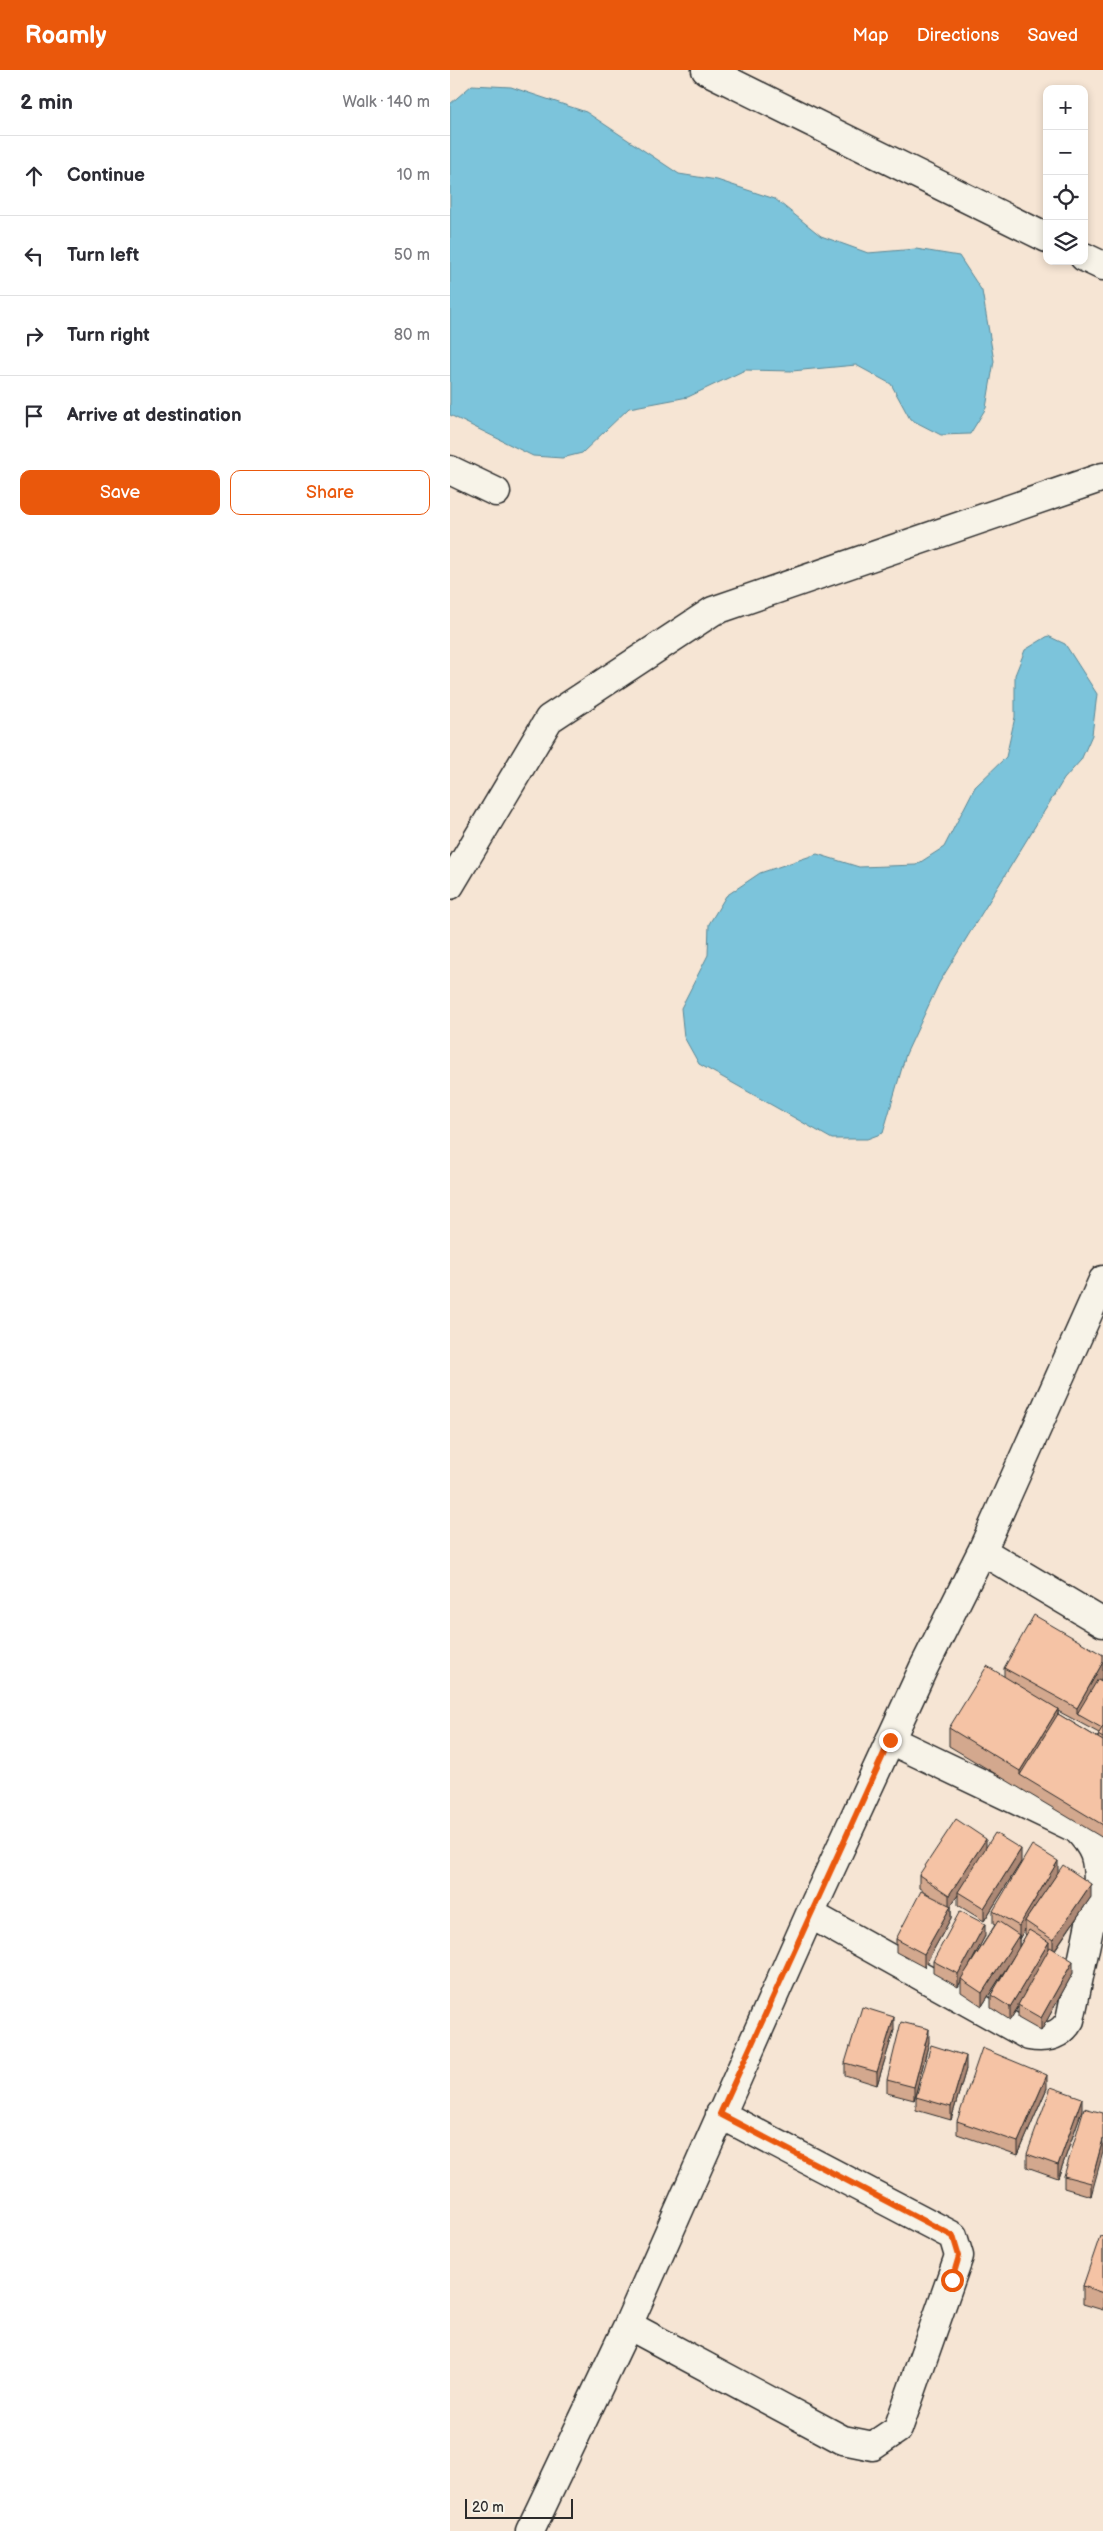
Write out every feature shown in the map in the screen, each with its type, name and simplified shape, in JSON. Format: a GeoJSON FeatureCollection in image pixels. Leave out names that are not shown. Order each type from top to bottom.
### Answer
{"type":"FeatureCollection","features":[{"type":"Feature","properties":{"kind":"street"},"geometry":{"type":"LineString","coordinates":[[706,70],[1043,236]]}},
{"type":"Feature","properties":{"kind":"street"},"geometry":{"type":"LineString","coordinates":[[1088,259],[1103,266]]}},
{"type":"Feature","properties":{"kind":"street"},"geometry":{"type":"LineString","coordinates":[[450,470],[496,492]]}},
{"type":"Feature","properties":{"kind":"street"},"geometry":{"type":"LineString","coordinates":[[450,885],[549,719],[713,611],[1103,477]]}},
{"type":"Feature","properties":{"kind":"street"},"geometry":{"type":"LineString","coordinates":[[530,2531],[628,2325],[810,1914],[890,1740],[982,1552],[1103,1280]]}},
{"type":"Feature","properties":{"kind":"street"},"geometry":{"type":"LineString","coordinates":[[982,1552],[1103,1623]]}},
{"type":"Feature","properties":{"kind":"street"},"geometry":{"type":"LineString","coordinates":[[810,1914],[1029,2036],[1051,2037],[1066,2027],[1070,2020],[1098,1884],[1098,1862],[1090,1844],[1076,1829],[890,1740]]}},
{"type":"Feature","properties":{"kind":"street"},"geometry":{"type":"LineString","coordinates":[[628,2325],[843,2440],[873,2446],[898,2429],[959,2256],[953,2236],[720,2114]]}},
{"type":"Feature","properties":{"kind":"water"},"geometry":{"type":"Polygon","coordinates":[[[472,85],[511,87],[586,112],[679,174],[717,180],[775,199],[821,236],[868,253],[916,249],[959,256],[982,291],[994,361],[986,408],[970,434],[941,435],[910,419],[891,384],[856,365],[792,371],[745,370],[688,397],[629,408],[582,453],[562,458],[533,456],[450,415],[450,104],[472,85]]]}},
{"type":"Feature","properties":{"kind":"water"},"geometry":{"type":"Polygon","coordinates":[[[1048,636],[1065,644],[1097,694],[1092,735],[1081,760],[1064,779],[939,983],[906,1054],[883,1133],[867,1139],[832,1139],[699,1064],[684,1037],[681,1008],[708,955],[709,924],[726,896],[760,873],[817,854],[859,867],[916,865],[944,847],[975,787],[1006,757],[1015,717],[1015,675],[1025,650],[1048,636]]]}},
{"type":"Feature","properties":{"kind":"building"},"geometry":{"type":"Polygon","coordinates":[[[1034,1615],[1103,1655],[1103,1662],[1077,1708],[1004,1668],[1034,1615]]]}},
{"type":"Feature","properties":{"kind":"building"},"geometry":{"type":"Polygon","coordinates":[[[987,1666],[1058,1709],[1020,1771],[949,1728],[987,1666]]]}},
{"type":"Feature","properties":{"kind":"building"},"geometry":{"type":"Polygon","coordinates":[[[1098,1679],[1103,1682],[1102,1728],[1077,1714],[1098,1679]]]}},
{"type":"Feature","properties":{"kind":"building"},"geometry":{"type":"Polygon","coordinates":[[[1058,1714],[1103,1741],[1103,1825],[1020,1775],[1058,1714]]]}},
{"type":"Feature","properties":{"kind":"building"},"geometry":{"type":"Polygon","coordinates":[[[1103,1726],[1103,1738],[1098,1735],[1103,1726]]]}},
{"type":"Feature","properties":{"kind":"building"},"geometry":{"type":"Polygon","coordinates":[[[956,1819],[986,1839],[949,1895],[919,1875],[956,1819]]]}},
{"type":"Feature","properties":{"kind":"building"},"geometry":{"type":"Polygon","coordinates":[[[995,1833],[1021,1849],[984,1908],[958,1892],[995,1833]]]}},
{"type":"Feature","properties":{"kind":"building"},"geometry":{"type":"Polygon","coordinates":[[[1032,1845],[1058,1861],[1019,1926],[993,1911],[1032,1845]]]}},
{"type":"Feature","properties":{"kind":"building"},"geometry":{"type":"Polygon","coordinates":[[[1063,1865],[1091,1884],[1053,1940],[1025,1921],[1063,1865]]]}},
{"type":"Feature","properties":{"kind":"building"},"geometry":{"type":"Polygon","coordinates":[[[921,1891],[951,1906],[924,1954],[896,1939],[921,1891]]]}},
{"type":"Feature","properties":{"kind":"building"},"geometry":{"type":"Polygon","coordinates":[[[960,1911],[985,1924],[958,1974],[933,1961],[960,1911]]]}},
{"type":"Feature","properties":{"kind":"building"},"geometry":{"type":"Polygon","coordinates":[[[998,1921],[1019,1935],[982,1993],[961,1979],[998,1921]]]}},
{"type":"Feature","properties":{"kind":"building"},"geometry":{"type":"Polygon","coordinates":[[[1029,1930],[1049,1942],[1010,2007],[991,1995],[1029,1930]]]}},
{"type":"Feature","properties":{"kind":"building"},"geometry":{"type":"Polygon","coordinates":[[[1050,1947],[1073,1961],[1041,2018],[1018,2005],[1050,1947]]]}},
{"type":"Feature","properties":{"kind":"building"},"geometry":{"type":"Polygon","coordinates":[[[862,2007],[894,2017],[877,2072],[845,2063],[862,2007]]]}},
{"type":"Feature","properties":{"kind":"building"},"geometry":{"type":"Polygon","coordinates":[[[901,2022],[929,2029],[914,2087],[887,2080],[901,2022]]]}},
{"type":"Feature","properties":{"kind":"building"},"geometry":{"type":"Polygon","coordinates":[[[931,2045],[966,2056],[951,2107],[916,2097],[931,2045]]]}},
{"type":"Feature","properties":{"kind":"building"},"geometry":{"type":"Polygon","coordinates":[[[982,2048],[1047,2075],[1018,2142],[957,2121],[982,2048]]]}},
{"type":"Feature","properties":{"kind":"building"},"geometry":{"type":"Polygon","coordinates":[[[1051,2087],[1082,2098],[1058,2165],[1027,2154],[1051,2087]]]}},
{"type":"Feature","properties":{"kind":"building"},"geometry":{"type":"Polygon","coordinates":[[[1084,2108],[1103,2113],[1103,2139],[1091,2183],[1064,2176],[1084,2108]]]}},
{"type":"Feature","properties":{"kind":"building"},"geometry":{"type":"Polygon","coordinates":[[[1100,2236],[1103,2237],[1103,2293],[1083,2286],[1100,2236]]]}},
{"type":"Feature","properties":{"kind":"route"},"geometry":{"type":"LineString","coordinates":[[890,1740],[720,2114],[953,2236],[959,2256],[952,2280]]}}]}
